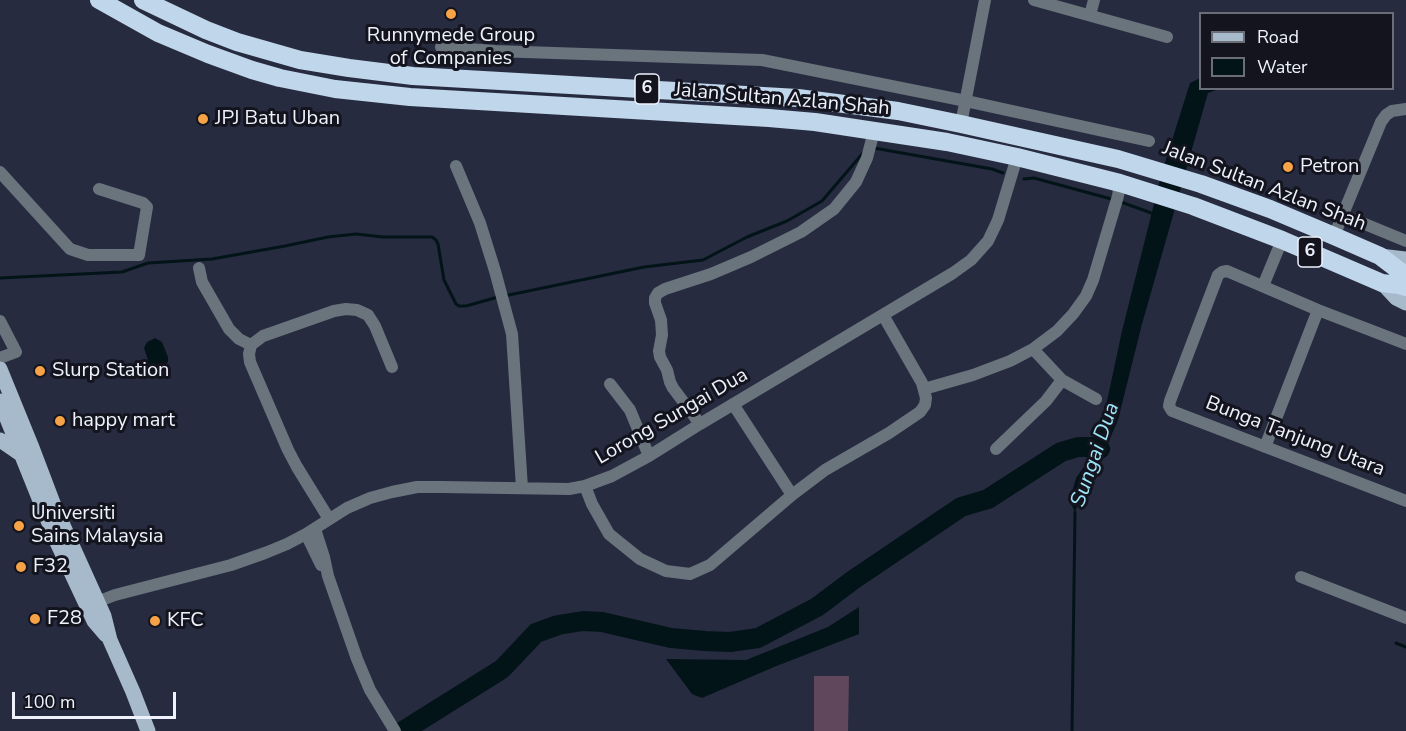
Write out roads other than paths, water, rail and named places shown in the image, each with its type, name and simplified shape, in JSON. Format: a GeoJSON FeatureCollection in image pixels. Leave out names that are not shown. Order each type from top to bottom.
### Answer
{"type":"FeatureCollection","features":[{"type":"Feature","properties":{"kind":"highway","name":"Jalan Sultan Azlan Shah"},"geometry":{"type":"LineString","coordinates":[[99,0],[159,33],[217,58],[280,78],[335,89],[410,97],[769,118],[815,123],[872,138],[947,142],[1017,157],[1117,196],[1149,192],[1194,206],[1282,240],[1382,283],[1406,287]]}},
{"type":"Feature","properties":{"kind":"highway","name":"Jalan Sultan Azlan Shah"},"geometry":{"type":"LineString","coordinates":[[144,0],[178,18],[237,42],[300,60],[349,68],[422,76],[798,98],[898,111],[961,124],[1118,159],[1201,184],[1270,209],[1380,256],[1406,274]]}},
{"type":"Feature","properties":{"kind":"main road","name":"Jalan Sultan Azlan Shah"},"geometry":{"type":"LineString","coordinates":[[1380,256],[1406,259]]}},
{"type":"Feature","properties":{"kind":"main road","name":"Jalan Sultan Azlan Shah"},"geometry":{"type":"LineString","coordinates":[[1382,283],[1396,298],[1406,303]]}},
{"type":"Feature","properties":{"kind":"main road"},"geometry":{"type":"LineString","coordinates":[[0,369],[8,416],[22,455],[55,538],[92,604]]}},
{"type":"Feature","properties":{"kind":"main road"},"geometry":{"type":"LineString","coordinates":[[8,416],[59,518],[92,604],[94,621],[110,640],[148,731]]}},
{"type":"Feature","properties":{"kind":"main road"},"geometry":{"type":"LineString","coordinates":[[0,440],[22,455]]}},
{"type":"Feature","properties":{"kind":"street"},"geometry":{"type":"LineString","coordinates":[[961,124],[985,0]]}},
{"type":"Feature","properties":{"kind":"street"},"geometry":{"type":"LineString","coordinates":[[1035,0],[1167,37]]}},
{"type":"Feature","properties":{"kind":"street"},"geometry":{"type":"LineString","coordinates":[[1090,15],[1094,0]]}},
{"type":"Feature","properties":{"kind":"street"},"geometry":{"type":"LineString","coordinates":[[441,47],[495,51],[762,60],[966,100],[1149,141]]}},
{"type":"Feature","properties":{"kind":"street"},"geometry":{"type":"LineString","coordinates":[[1334,236],[1381,122],[1392,111],[1406,109]]}},
{"type":"Feature","properties":{"kind":"street"},"geometry":{"type":"LineString","coordinates":[[700,424],[673,388],[660,357],[661,320],[655,303],[658,293],[711,274],[751,256],[801,232],[834,209],[856,182],[867,158],[872,138]]}},
{"type":"Feature","properties":{"kind":"street","name":"Lorong Sungai Dua"},"geometry":{"type":"LineString","coordinates":[[92,604],[115,595],[231,565],[287,544],[347,508],[392,492],[417,487],[568,489],[585,486],[612,476],[953,273],[971,260],[988,241],[998,220],[1017,157]]}},
{"type":"Feature","properties":{"kind":"street"},"geometry":{"type":"LineString","coordinates":[[456,166],[480,223],[512,334],[522,488]]}},
{"type":"Feature","properties":{"kind":"street"},"geometry":{"type":"LineString","coordinates":[[0,172],[70,249],[88,255],[139,255],[147,207],[143,203],[99,189]]}},
{"type":"Feature","properties":{"kind":"street"},"geometry":{"type":"LineString","coordinates":[[924,389],[973,375],[1010,361],[1033,349],[1057,331],[1086,296],[1093,280],[1117,196]]}},
{"type":"Feature","properties":{"kind":"street"},"geometry":{"type":"LineString","coordinates":[[1343,215],[1406,241]]}},
{"type":"Feature","properties":{"kind":"street"},"geometry":{"type":"LineString","coordinates":[[1282,240],[1263,286],[1406,344]]}},
{"type":"Feature","properties":{"kind":"street"},"geometry":{"type":"LineString","coordinates":[[199,268],[202,282],[229,329],[239,339],[251,345]]}},
{"type":"Feature","properties":{"kind":"street","name":"Bunga Tanjung Utara"},"geometry":{"type":"LineString","coordinates":[[1263,286],[1227,271],[1218,274],[1170,401],[1170,409],[1406,501]]}},
{"type":"Feature","properties":{"kind":"street"},"geometry":{"type":"LineString","coordinates":[[329,519],[288,450],[250,362],[251,345],[263,336],[334,311],[357,310],[368,315],[375,326],[392,367]]}},
{"type":"Feature","properties":{"kind":"street"},"geometry":{"type":"LineString","coordinates":[[1265,447],[1318,310]]}},
{"type":"Feature","properties":{"kind":"street"},"geometry":{"type":"LineString","coordinates":[[585,486],[609,534],[640,559],[666,571],[690,574],[710,565],[825,470],[889,433],[920,412],[925,405],[924,389],[883,315]]}},
{"type":"Feature","properties":{"kind":"street"},"geometry":{"type":"LineString","coordinates":[[0,321],[16,352],[0,358]]}},
{"type":"Feature","properties":{"kind":"street"},"geometry":{"type":"LineString","coordinates":[[1033,349],[1062,380],[1096,399]]}},
{"type":"Feature","properties":{"kind":"street"},"geometry":{"type":"LineString","coordinates":[[996,449],[1046,401],[1062,380]]}},
{"type":"Feature","properties":{"kind":"street"},"geometry":{"type":"LineString","coordinates":[[610,384],[630,410],[648,456]]}},
{"type":"Feature","properties":{"kind":"street"},"geometry":{"type":"LineString","coordinates":[[733,404],[792,495]]}},
{"type":"Feature","properties":{"kind":"street"},"geometry":{"type":"LineString","coordinates":[[311,531],[324,557],[328,576],[370,690],[393,728]]}},
{"type":"Feature","properties":{"kind":"street"},"geometry":{"type":"LineString","coordinates":[[1301,577],[1406,618]]}},
{"type":"Feature","properties":{"kind":"water"},"geometry":{"type":"Polygon","coordinates":[[[1199,78],[1199,90],[1216,90],[1208,93],[1142,324],[1118,420],[1075,512],[1071,504],[1072,492],[1076,478],[1091,455],[1103,420],[1122,331],[1162,172],[1190,83],[1199,78]]]}},
{"type":"Feature","properties":{"kind":"water"},"geometry":{"type":"Polygon","coordinates":[[[155,338],[162,342],[168,362],[142,375],[138,370],[148,360],[144,348],[147,342],[155,338]]]}},
{"type":"Feature","properties":{"kind":"water"},"geometry":{"type":"Polygon","coordinates":[[[859,607],[859,634],[702,698],[692,694],[666,659],[746,660],[828,627],[859,607]]]}},
{"type":"Feature","properties":{"kind":"waterway"},"geometry":{"type":"LineString","coordinates":[[874,148],[992,169],[1003,173]]}},
{"type":"Feature","properties":{"kind":"waterway"},"geometry":{"type":"LineString","coordinates":[[504,296],[644,267],[703,260],[747,237],[787,221],[822,201],[863,153]]}},
{"type":"Feature","properties":{"kind":"waterway"},"geometry":{"type":"LineString","coordinates":[[1024,179],[1034,178],[1115,200]]}},
{"type":"Feature","properties":{"kind":"waterway"},"geometry":{"type":"LineString","coordinates":[[1121,202],[1154,214]]}},
{"type":"Feature","properties":{"kind":"waterway"},"geometry":{"type":"LineString","coordinates":[[0,278],[122,272],[148,263],[212,259],[328,237],[356,234],[383,237],[432,237],[438,244],[444,280],[456,304],[466,306],[498,297]]}},
{"type":"Feature","properties":{"kind":"waterway"},"geometry":{"type":"LineString","coordinates":[[403,731],[502,669],[536,633],[558,625],[583,621],[602,622],[671,638],[705,641],[730,642],[758,638],[817,607],[961,507],[988,499],[1061,452],[1078,447],[1100,449]]}},
{"type":"Feature","properties":{"kind":"waterway","name":"Sungai Dua"},"geometry":{"type":"LineString","coordinates":[[1072,731],[1075,512]]}},
{"type":"Feature","properties":{"kind":"waterway"},"geometry":{"type":"LineString","coordinates":[[1396,643],[1406,647]]}},
{"type":"Feature","properties":{"kind":"place","name":"Runnymede Group of Companies"},"geometry":{"type":"Point","coordinates":[451,14]}},
{"type":"Feature","properties":{"kind":"place","name":"JPJ Batu Uban"},"geometry":{"type":"Point","coordinates":[203,119]}},
{"type":"Feature","properties":{"kind":"place","name":"Petron"},"geometry":{"type":"Point","coordinates":[1288,167]}},
{"type":"Feature","properties":{"kind":"place","name":"Slurp Station"},"geometry":{"type":"Point","coordinates":[40,371]}},
{"type":"Feature","properties":{"kind":"place","name":"happy mart"},"geometry":{"type":"Point","coordinates":[60,421]}},
{"type":"Feature","properties":{"kind":"place","name":"Universiti Sains Malaysia"},"geometry":{"type":"Point","coordinates":[19,526]}},
{"type":"Feature","properties":{"kind":"place","name":"F32"},"geometry":{"type":"Point","coordinates":[21,567]}},
{"type":"Feature","properties":{"kind":"place","name":"F28"},"geometry":{"type":"Point","coordinates":[35,619]}},
{"type":"Feature","properties":{"kind":"place","name":"KFC"},"geometry":{"type":"Point","coordinates":[155,621]}}]}
